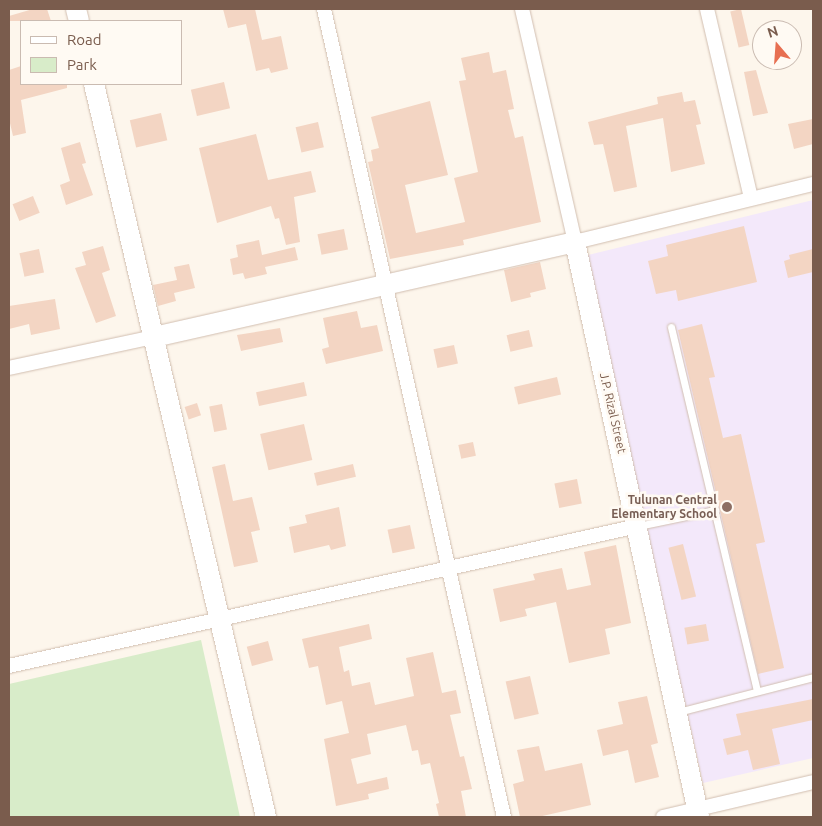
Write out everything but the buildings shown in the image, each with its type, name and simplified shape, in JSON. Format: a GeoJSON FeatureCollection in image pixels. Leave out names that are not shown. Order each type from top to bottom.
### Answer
{"type":"FeatureCollection","features":[{"type":"Feature","properties":{"kind":"street"},"geometry":{"type":"LineString","coordinates":[[324,9],[504,817]]}},
{"type":"Feature","properties":{"kind":"street","name":"J.P. Rizal Street"},"geometry":{"type":"LineString","coordinates":[[522,9],[638,526],[699,813]]}},
{"type":"Feature","properties":{"kind":"street"},"geometry":{"type":"LineString","coordinates":[[707,9],[751,198]]}},
{"type":"Feature","properties":{"kind":"street"},"geometry":{"type":"LineString","coordinates":[[94,85],[266,817]]}},
{"type":"Feature","properties":{"kind":"street"},"geometry":{"type":"LineString","coordinates":[[9,368],[575,242],[813,184]]}},
{"type":"Feature","properties":{"kind":"street"},"geometry":{"type":"LineString","coordinates":[[9,666],[638,526]]}},
{"type":"Feature","properties":{"kind":"street"},"geometry":{"type":"LineString","coordinates":[[663,817],[699,813],[813,782]]}},
{"type":"Feature","properties":{"kind":"lane"},"geometry":{"type":"LineString","coordinates":[[671,328],[758,691]]}},
{"type":"Feature","properties":{"kind":"lane"},"geometry":{"type":"LineString","coordinates":[[638,526],[715,510]]}},
{"type":"Feature","properties":{"kind":"lane"},"geometry":{"type":"LineString","coordinates":[[678,712],[813,677]]}},
{"type":"Feature","properties":{"kind":"shaded area","name":"Tulunan Central Elementary School"},"geometry":{"type":"Polygon","coordinates":[[[813,200],[813,758],[703,783],[584,256],[813,200]]]}},
{"type":"Feature","properties":{"kind":"green space"},"geometry":{"type":"Polygon","coordinates":[[[201,640],[240,817],[9,817],[9,684],[201,640]]]}},
{"type":"Feature","properties":{"kind":"place","name":"Tulunan Central Elementary School"},"geometry":{"type":"Point","coordinates":[727,507]}}]}
